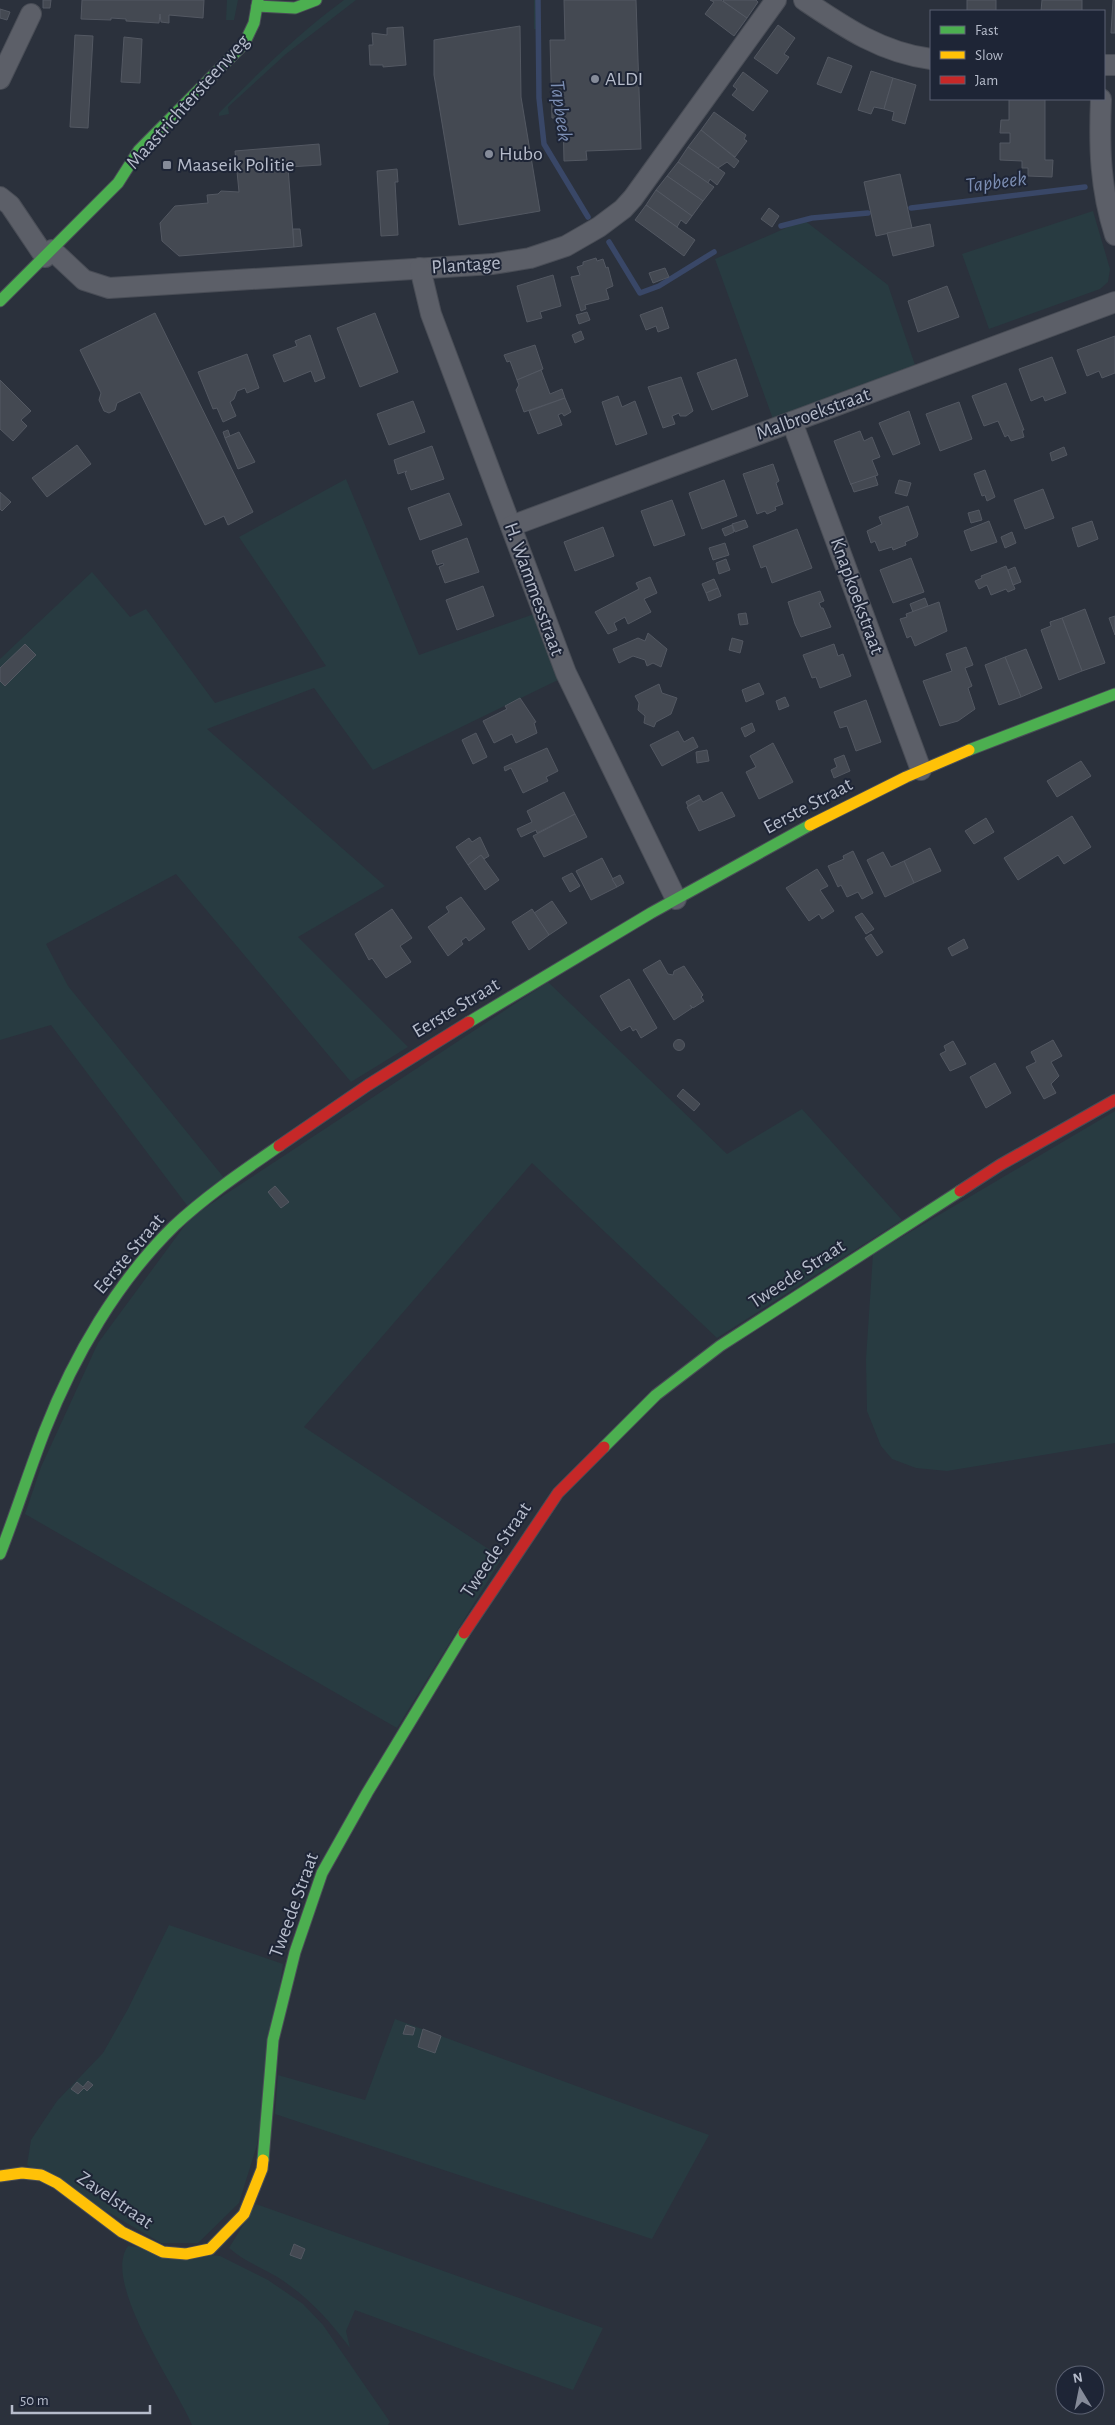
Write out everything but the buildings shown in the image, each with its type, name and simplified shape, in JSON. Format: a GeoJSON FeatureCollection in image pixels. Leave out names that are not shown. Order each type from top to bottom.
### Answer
{"type":"FeatureCollection","features":[{"type":"Feature","properties":{"kind":"street","name":"Maastrichtersteenweg"},"geometry":{"type":"LineString","coordinates":[[118,183],[140,150],[244,44],[254,23],[258,3],[272,9],[294,8],[307,5],[316,0]]}},
{"type":"Feature","properties":{"kind":"street","name":"Plantage"},"geometry":{"type":"LineString","coordinates":[[48,253],[84,280],[109,288],[492,264],[530,258],[566,246],[599,228],[634,198],[776,0]]}},
{"type":"Feature","properties":{"kind":"street"},"geometry":{"type":"LineString","coordinates":[[804,0],[871,42],[898,52],[930,59]]}},
{"type":"Feature","properties":{"kind":"street"},"geometry":{"type":"LineString","coordinates":[[0,79],[31,14]]}},
{"type":"Feature","properties":{"kind":"street"},"geometry":{"type":"LineString","coordinates":[[1101,100],[1099,149],[1104,197],[1115,235]]}},
{"type":"Feature","properties":{"kind":"street","name":"Maastrichtersteenweg"},"geometry":{"type":"LineString","coordinates":[[0,301],[118,183],[145,165]]}},
{"type":"Feature","properties":{"kind":"street"},"geometry":{"type":"LineString","coordinates":[[0,197],[10,205],[48,253]]}},
{"type":"Feature","properties":{"kind":"street","name":"H. Wammesstraat"},"geometry":{"type":"LineString","coordinates":[[420,268],[431,314],[566,673],[676,899]]}},
{"type":"Feature","properties":{"kind":"street","name":"Malbroekstraat"},"geometry":{"type":"LineString","coordinates":[[511,526],[1115,302]]}},
{"type":"Feature","properties":{"kind":"street","name":"Knapkoekstraat"},"geometry":{"type":"LineString","coordinates":[[792,422],[921,770]]}},
{"type":"Feature","properties":{"kind":"street","name":"Eerste Straat"},"geometry":{"type":"LineString","coordinates":[[0,1554],[13,1523],[45,1430],[66,1382],[110,1303],[165,1236],[228,1182],[352,1094],[538,980],[676,899],[837,810],[921,770],[1115,694]]}},
{"type":"Feature","properties":{"kind":"street","name":"Tweede Straat"},"geometry":{"type":"LineString","coordinates":[[210,2249],[244,2214],[262,2169],[273,2040],[295,1952],[322,1873],[367,1793],[482,1604],[558,1494],[656,1395],[720,1346],[1000,1165],[1115,1100]]}},
{"type":"Feature","properties":{"kind":"street","name":"Zavelstraat"},"geometry":{"type":"LineString","coordinates":[[0,2176],[22,2172],[41,2174],[57,2183],[122,2232],[163,2252],[186,2254],[210,2249]]}},
{"type":"Feature","properties":{"kind":"shaded area"},"geometry":{"type":"Polygon","coordinates":[[[227,0],[238,0],[234,20],[226,20],[227,0]]]}},
{"type":"Feature","properties":{"kind":"shaded area"},"geometry":{"type":"Polygon","coordinates":[[[344,0],[356,0],[286,54],[228,107],[229,114],[219,116],[219,113],[279,54],[344,0]]]}},
{"type":"Feature","properties":{"kind":"shaded area"},"geometry":{"type":"Polygon","coordinates":[[[534,0],[540,0],[538,29],[534,29],[534,0]]]}},
{"type":"Feature","properties":{"kind":"shaded area"},"geometry":{"type":"Polygon","coordinates":[[[1093,211],[1110,269],[1108,282],[1100,289],[989,329],[962,254],[1093,211]]]}},
{"type":"Feature","properties":{"kind":"shaded area"},"geometry":{"type":"Polygon","coordinates":[[[804,220],[888,285],[915,365],[773,419],[715,259],[804,220]]]}},
{"type":"Feature","properties":{"kind":"shaded area"},"geometry":{"type":"Polygon","coordinates":[[[346,479],[419,655],[534,614],[558,680],[373,770],[314,688],[207,729],[385,886],[298,937],[408,1047],[351,1082],[176,874],[46,944],[68,986],[225,1179],[189,1208],[51,1025],[0,1040],[0,659],[92,572],[130,617],[146,609],[215,703],[326,666],[239,537],[346,479]]]}},
{"type":"Feature","properties":{"kind":"shaded area"},"geometry":{"type":"Polygon","coordinates":[[[548,982],[727,1154],[802,1109],[902,1220],[717,1338],[532,1163],[304,1427],[502,1558],[397,1728],[25,1514],[41,1467],[98,1343],[191,1217],[548,982]]]}},
{"type":"Feature","properties":{"kind":"shaded area"},"geometry":{"type":"Polygon","coordinates":[[[1115,1111],[1115,1443],[947,1471],[916,1468],[892,1459],[881,1446],[867,1411],[866,1359],[873,1254],[1115,1111]]]}},
{"type":"Feature","properties":{"kind":"shaded area"},"geometry":{"type":"Polygon","coordinates":[[[169,1925],[283,1964],[257,2145],[239,2203],[198,2243],[161,2243],[27,2165],[31,2140],[57,2101],[103,2053],[128,2009],[169,1925]]]}},
{"type":"Feature","properties":{"kind":"shaded area"},"geometry":{"type":"Polygon","coordinates":[[[395,2019],[709,2135],[652,2239],[275,2114],[278,2075],[365,2100],[395,2019]]]}},
{"type":"Feature","properties":{"kind":"shaded area"},"geometry":{"type":"Polygon","coordinates":[[[256,2204],[603,2328],[573,2390],[355,2310],[346,2331],[350,2348],[327,2319],[302,2295],[282,2280],[229,2248],[256,2204]]]}},
{"type":"Feature","properties":{"kind":"shaded area"},"geometry":{"type":"Polygon","coordinates":[[[128,2246],[220,2256],[268,2280],[303,2304],[323,2325],[390,2422],[388,2425],[192,2425],[132,2309],[124,2284],[122,2263],[128,2246]]]}},
{"type":"Feature","properties":{"kind":"waterway","name":"Tapbeek"},"geometry":{"type":"LineString","coordinates":[[538,0],[539,98],[544,144],[588,217]]}},
{"type":"Feature","properties":{"kind":"waterway","name":"Tapbeek"},"geometry":{"type":"LineString","coordinates":[[911,208],[1085,187]]}},
{"type":"Feature","properties":{"kind":"waterway","name":"Tapbeek"},"geometry":{"type":"LineString","coordinates":[[781,226],[812,218],[868,213]]}},
{"type":"Feature","properties":{"kind":"waterway","name":"Tapbeek"},"geometry":{"type":"LineString","coordinates":[[609,242],[640,293],[659,286],[714,252]]}},
{"type":"Feature","properties":{"kind":"traffic: fast"},"geometry":{"type":"LineString","coordinates":[[0,301],[118,183],[139,150],[244,44],[254,23],[258,0]]}},
{"type":"Feature","properties":{"kind":"traffic: fast"},"geometry":{"type":"LineString","coordinates":[[257,6],[295,8],[316,0]]}},
{"type":"Feature","properties":{"kind":"traffic: fast"},"geometry":{"type":"LineString","coordinates":[[969,750],[1115,694]]}},
{"type":"Feature","properties":{"kind":"traffic: fast"},"geometry":{"type":"LineString","coordinates":[[469,1022],[651,913],[810,825]]}},
{"type":"Feature","properties":{"kind":"traffic: fast"},"geometry":{"type":"LineString","coordinates":[[0,1554],[39,1445],[69,1375],[99,1321],[116,1296],[153,1248],[174,1226],[238,1174],[279,1146]]}},
{"type":"Feature","properties":{"kind":"traffic: fast"},"geometry":{"type":"LineString","coordinates":[[604,1447],[656,1395],[720,1346],[960,1191]]}},
{"type":"Feature","properties":{"kind":"traffic: fast"},"geometry":{"type":"LineString","coordinates":[[263,2160],[273,2040],[295,1952],[322,1873],[367,1793],[464,1633]]}},
{"type":"Feature","properties":{"kind":"traffic: slow"},"geometry":{"type":"LineString","coordinates":[[810,825],[906,777],[969,750]]}},
{"type":"Feature","properties":{"kind":"traffic: slow"},"geometry":{"type":"LineString","coordinates":[[0,2176],[22,2173],[41,2175],[57,2183],[122,2232],[163,2252],[186,2254],[210,2249],[244,2214],[262,2169],[263,2160]]}},
{"type":"Feature","properties":{"kind":"traffic: jam"},"geometry":{"type":"LineString","coordinates":[[279,1146],[368,1085],[469,1022]]}},
{"type":"Feature","properties":{"kind":"traffic: jam"},"geometry":{"type":"LineString","coordinates":[[960,1191],[1000,1165],[1115,1100]]}},
{"type":"Feature","properties":{"kind":"traffic: jam"},"geometry":{"type":"LineString","coordinates":[[464,1633],[558,1493],[604,1447]]}},
{"type":"Feature","properties":{"kind":"place","name":"ALDI"},"geometry":{"type":"Point","coordinates":[595,79]}},
{"type":"Feature","properties":{"kind":"place","name":"Hubo"},"geometry":{"type":"Point","coordinates":[489,154]}},
{"type":"Feature","properties":{"kind":"place","name":"Maaseik Politie"},"geometry":{"type":"Point","coordinates":[167,165]}}]}
